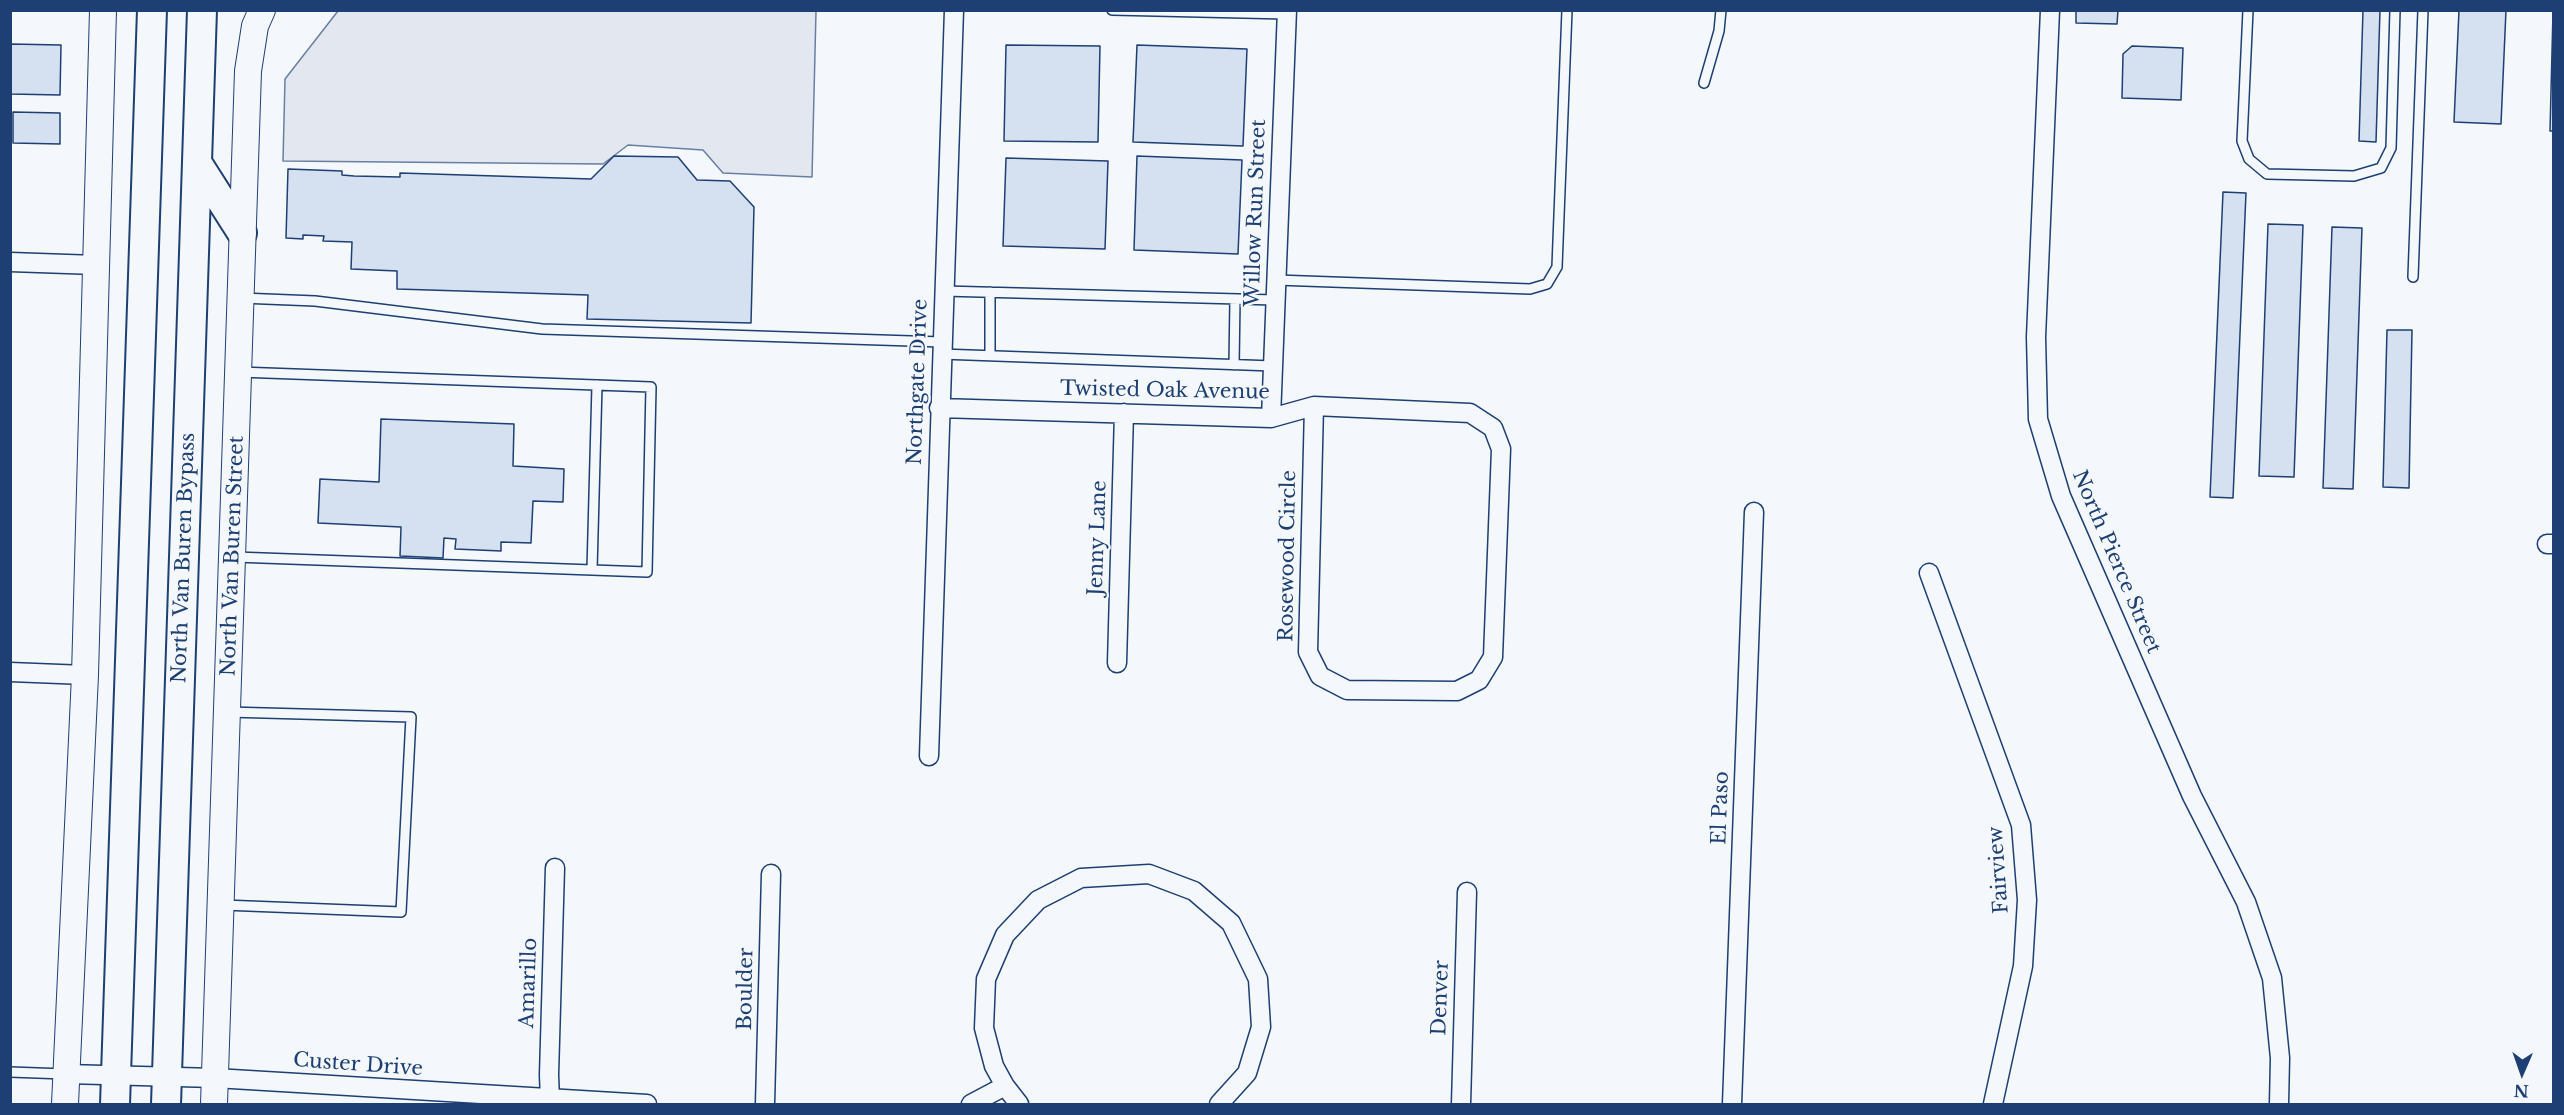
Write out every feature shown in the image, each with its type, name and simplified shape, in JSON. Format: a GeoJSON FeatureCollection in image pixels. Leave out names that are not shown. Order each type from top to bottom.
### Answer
{"type":"FeatureCollection","features":[{"type":"Feature","properties":{"kind":"main road"},"geometry":{"type":"LineString","coordinates":[[115,1104],[152,10]]}},
{"type":"Feature","properties":{"kind":"main road","name":"North Van Buren Bypass"},"geometry":{"type":"LineString","coordinates":[[166,1091],[202,10]]}},
{"type":"Feature","properties":{"kind":"main road"},"geometry":{"type":"LineString","coordinates":[[198,164],[242,233]]}},
{"type":"Feature","properties":{"kind":"street"},"geometry":{"type":"LineString","coordinates":[[65,1104],[85,675],[103,10]]}},
{"type":"Feature","properties":{"kind":"street","name":"North Van Buren Street"},"geometry":{"type":"LineString","coordinates":[[214,1104],[248,71],[255,26],[262,10]]}},
{"type":"Feature","properties":{"kind":"street","name":"Northgate Drive"},"geometry":{"type":"LineString","coordinates":[[929,756],[954,10]]}},
{"type":"Feature","properties":{"kind":"street","name":"North Pierce Street"},"geometry":{"type":"LineString","coordinates":[[2050,10],[2036,337],[2038,418],[2061,496],[2192,796],[2246,902],[2272,978],[2280,1058],[2279,1104]]}},
{"type":"Feature","properties":{"kind":"street","name":"Willow Run Street"},"geometry":{"type":"LineString","coordinates":[[1271,418],[1287,12]]}},
{"type":"Feature","properties":{"kind":"street"},"geometry":{"type":"LineString","coordinates":[[10,262],[96,266]]}},
{"type":"Feature","properties":{"kind":"street","name":"Twisted Oak Avenue"},"geometry":{"type":"LineString","coordinates":[[939,408],[1271,418],[1314,406],[1470,413],[1493,428]]}},
{"type":"Feature","properties":{"kind":"street","name":"Rosewood Circle"},"geometry":{"type":"LineString","coordinates":[[1314,406],[1308,652],[1320,676],[1347,690],[1457,691],[1479,680],[1493,657],[1501,449],[1493,428]]}},
{"type":"Feature","properties":{"kind":"street","name":"Jenny Lane"},"geometry":{"type":"LineString","coordinates":[[1117,663],[1124,413]]}},
{"type":"Feature","properties":{"kind":"street","name":"El Paso"},"geometry":{"type":"LineString","coordinates":[[1732,1104],[1754,512]]}},
{"type":"Feature","properties":{"kind":"street","name":"Fairview"},"geometry":{"type":"LineString","coordinates":[[1929,573],[2021,825],[2027,900],[2023,966],[1993,1104]]}},
{"type":"Feature","properties":{"kind":"street"},"geometry":{"type":"LineString","coordinates":[[10,672],[85,675]]}},
{"type":"Feature","properties":{"kind":"street","name":"Amarillo"},"geometry":{"type":"LineString","coordinates":[[550,1099],[555,868]]}},
{"type":"Feature","properties":{"kind":"street","name":"Boulder"},"geometry":{"type":"LineString","coordinates":[[765,1104],[771,874]]}},
{"type":"Feature","properties":{"kind":"street"},"geometry":{"type":"LineString","coordinates":[[1019,1104],[1005,1086],[994,1066],[984,1028],[986,980],[1005,935],[1038,900],[1082,878],[1149,874],[1194,891],[1231,923],[1258,979],[1261,1027],[1247,1074],[1219,1104]]}},
{"type":"Feature","properties":{"kind":"street","name":"Denver"},"geometry":{"type":"LineString","coordinates":[[1461,1104],[1467,892]]}},
{"type":"Feature","properties":{"kind":"street","name":"Custer Drive"},"geometry":{"type":"LineString","coordinates":[[66,1074],[116,1075],[166,1091],[215,1078],[645,1104]]}},
{"type":"Feature","properties":{"kind":"street"},"geometry":{"type":"LineString","coordinates":[[971,1104],[1005,1086]]}},
{"type":"Feature","properties":{"kind":"lane"},"geometry":{"type":"LineString","coordinates":[[1112,10],[1287,12]]}},
{"type":"Feature","properties":{"kind":"lane"},"geometry":{"type":"LineString","coordinates":[[1276,280],[1530,289],[1547,284],[1557,267],[1567,10]]}},
{"type":"Feature","properties":{"kind":"lane"},"geometry":{"type":"LineString","coordinates":[[1704,83],[1719,31],[1721,10]]}},
{"type":"Feature","properties":{"kind":"lane"},"geometry":{"type":"LineString","coordinates":[[2248,10],[2242,141],[2249,159],[2267,174],[2354,176],[2380,168],[2391,148],[2395,10]]}},
{"type":"Feature","properties":{"kind":"lane"},"geometry":{"type":"LineString","coordinates":[[2413,277],[2423,10]]}},
{"type":"Feature","properties":{"kind":"lane"},"geometry":{"type":"LineString","coordinates":[[944,291],[1275,300]]}},
{"type":"Feature","properties":{"kind":"lane"},"geometry":{"type":"LineString","coordinates":[[990,292],[990,356]]}},
{"type":"Feature","properties":{"kind":"lane"},"geometry":{"type":"LineString","coordinates":[[242,298],[337,303],[542,329],[941,348],[990,356],[1273,366]]}},
{"type":"Feature","properties":{"kind":"lane"},"geometry":{"type":"LineString","coordinates":[[1234,365],[1235,299]]}},
{"type":"Feature","properties":{"kind":"lane"},"geometry":{"type":"LineString","coordinates":[[233,557],[646,572],[651,387],[239,372]]}},
{"type":"Feature","properties":{"kind":"lane"},"geometry":{"type":"LineString","coordinates":[[592,570],[597,385]]}},
{"type":"Feature","properties":{"kind":"lane"},"geometry":{"type":"LineString","coordinates":[[221,905],[401,912],[411,717],[228,712]]}},
{"type":"Feature","properties":{"kind":"lane"},"geometry":{"type":"LineString","coordinates":[[10,1072],[66,1074]]}},
{"type":"Feature","properties":{"kind":"shaded area"},"geometry":{"type":"Polygon","coordinates":[[[338,11],[816,11],[812,177],[723,173],[703,150],[628,145],[603,164],[283,161],[285,79],[338,11]]]}},
{"type":"Feature","properties":{"kind":"building"},"geometry":{"type":"Polygon","coordinates":[[[2076,10],[2118,10],[2117,24],[2076,23],[2076,10]]]}},
{"type":"Feature","properties":{"kind":"building"},"geometry":{"type":"Polygon","coordinates":[[[2363,10],[2380,10],[2376,142],[2359,141],[2363,10]]]}},
{"type":"Feature","properties":{"kind":"building"},"geometry":{"type":"Polygon","coordinates":[[[2459,10],[2506,10],[2501,124],[2454,122],[2459,10]]]}},
{"type":"Feature","properties":{"kind":"building"},"geometry":{"type":"Polygon","coordinates":[[[2553,12],[2554,131],[2550,131],[2553,12]]]}},
{"type":"Feature","properties":{"kind":"building"},"geometry":{"type":"Polygon","coordinates":[[[10,44],[61,45],[60,95],[10,94],[10,44]]]}},
{"type":"Feature","properties":{"kind":"building"},"geometry":{"type":"Polygon","coordinates":[[[1006,45],[1100,46],[1098,142],[1004,141],[1006,45]]]}},
{"type":"Feature","properties":{"kind":"building"},"geometry":{"type":"Polygon","coordinates":[[[1137,45],[1247,49],[1243,146],[1133,142],[1137,45]]]}},
{"type":"Feature","properties":{"kind":"building"},"geometry":{"type":"Polygon","coordinates":[[[2132,46],[2183,48],[2181,100],[2122,98],[2123,54],[2132,46]]]}},
{"type":"Feature","properties":{"kind":"building"},"geometry":{"type":"Polygon","coordinates":[[[13,112],[60,113],[60,144],[13,143],[13,112]]]}},
{"type":"Feature","properties":{"kind":"building"},"geometry":{"type":"Polygon","coordinates":[[[614,156],[678,157],[697,180],[730,181],[754,207],[751,323],[587,319],[588,295],[397,289],[397,271],[351,269],[352,242],[323,241],[324,236],[303,235],[303,239],[286,238],[288,169],[342,171],[342,175],[354,176],[400,177],[400,173],[591,179],[614,156]]]}},
{"type":"Feature","properties":{"kind":"building"},"geometry":{"type":"Polygon","coordinates":[[[1137,156],[1242,160],[1238,254],[1134,250],[1137,156]]]}},
{"type":"Feature","properties":{"kind":"building"},"geometry":{"type":"Polygon","coordinates":[[[1006,158],[1108,161],[1105,249],[1003,246],[1006,158]]]}},
{"type":"Feature","properties":{"kind":"building"},"geometry":{"type":"Polygon","coordinates":[[[2223,192],[2246,193],[2233,498],[2210,497],[2223,192]]]}},
{"type":"Feature","properties":{"kind":"building"},"geometry":{"type":"Polygon","coordinates":[[[2268,224],[2303,225],[2294,477],[2259,476],[2268,224]]]}},
{"type":"Feature","properties":{"kind":"building"},"geometry":{"type":"Polygon","coordinates":[[[2332,227],[2362,228],[2353,489],[2323,488],[2332,227]]]}},
{"type":"Feature","properties":{"kind":"building"},"geometry":{"type":"Polygon","coordinates":[[[2387,330],[2412,330],[2409,488],[2383,487],[2387,330]]]}},
{"type":"Feature","properties":{"kind":"building"},"geometry":{"type":"Polygon","coordinates":[[[381,419],[514,424],[513,466],[564,469],[563,502],[533,501],[531,543],[501,542],[501,551],[455,549],[456,539],[444,538],[443,558],[400,556],[401,527],[318,523],[320,479],[379,482],[381,419]]]}}]}
